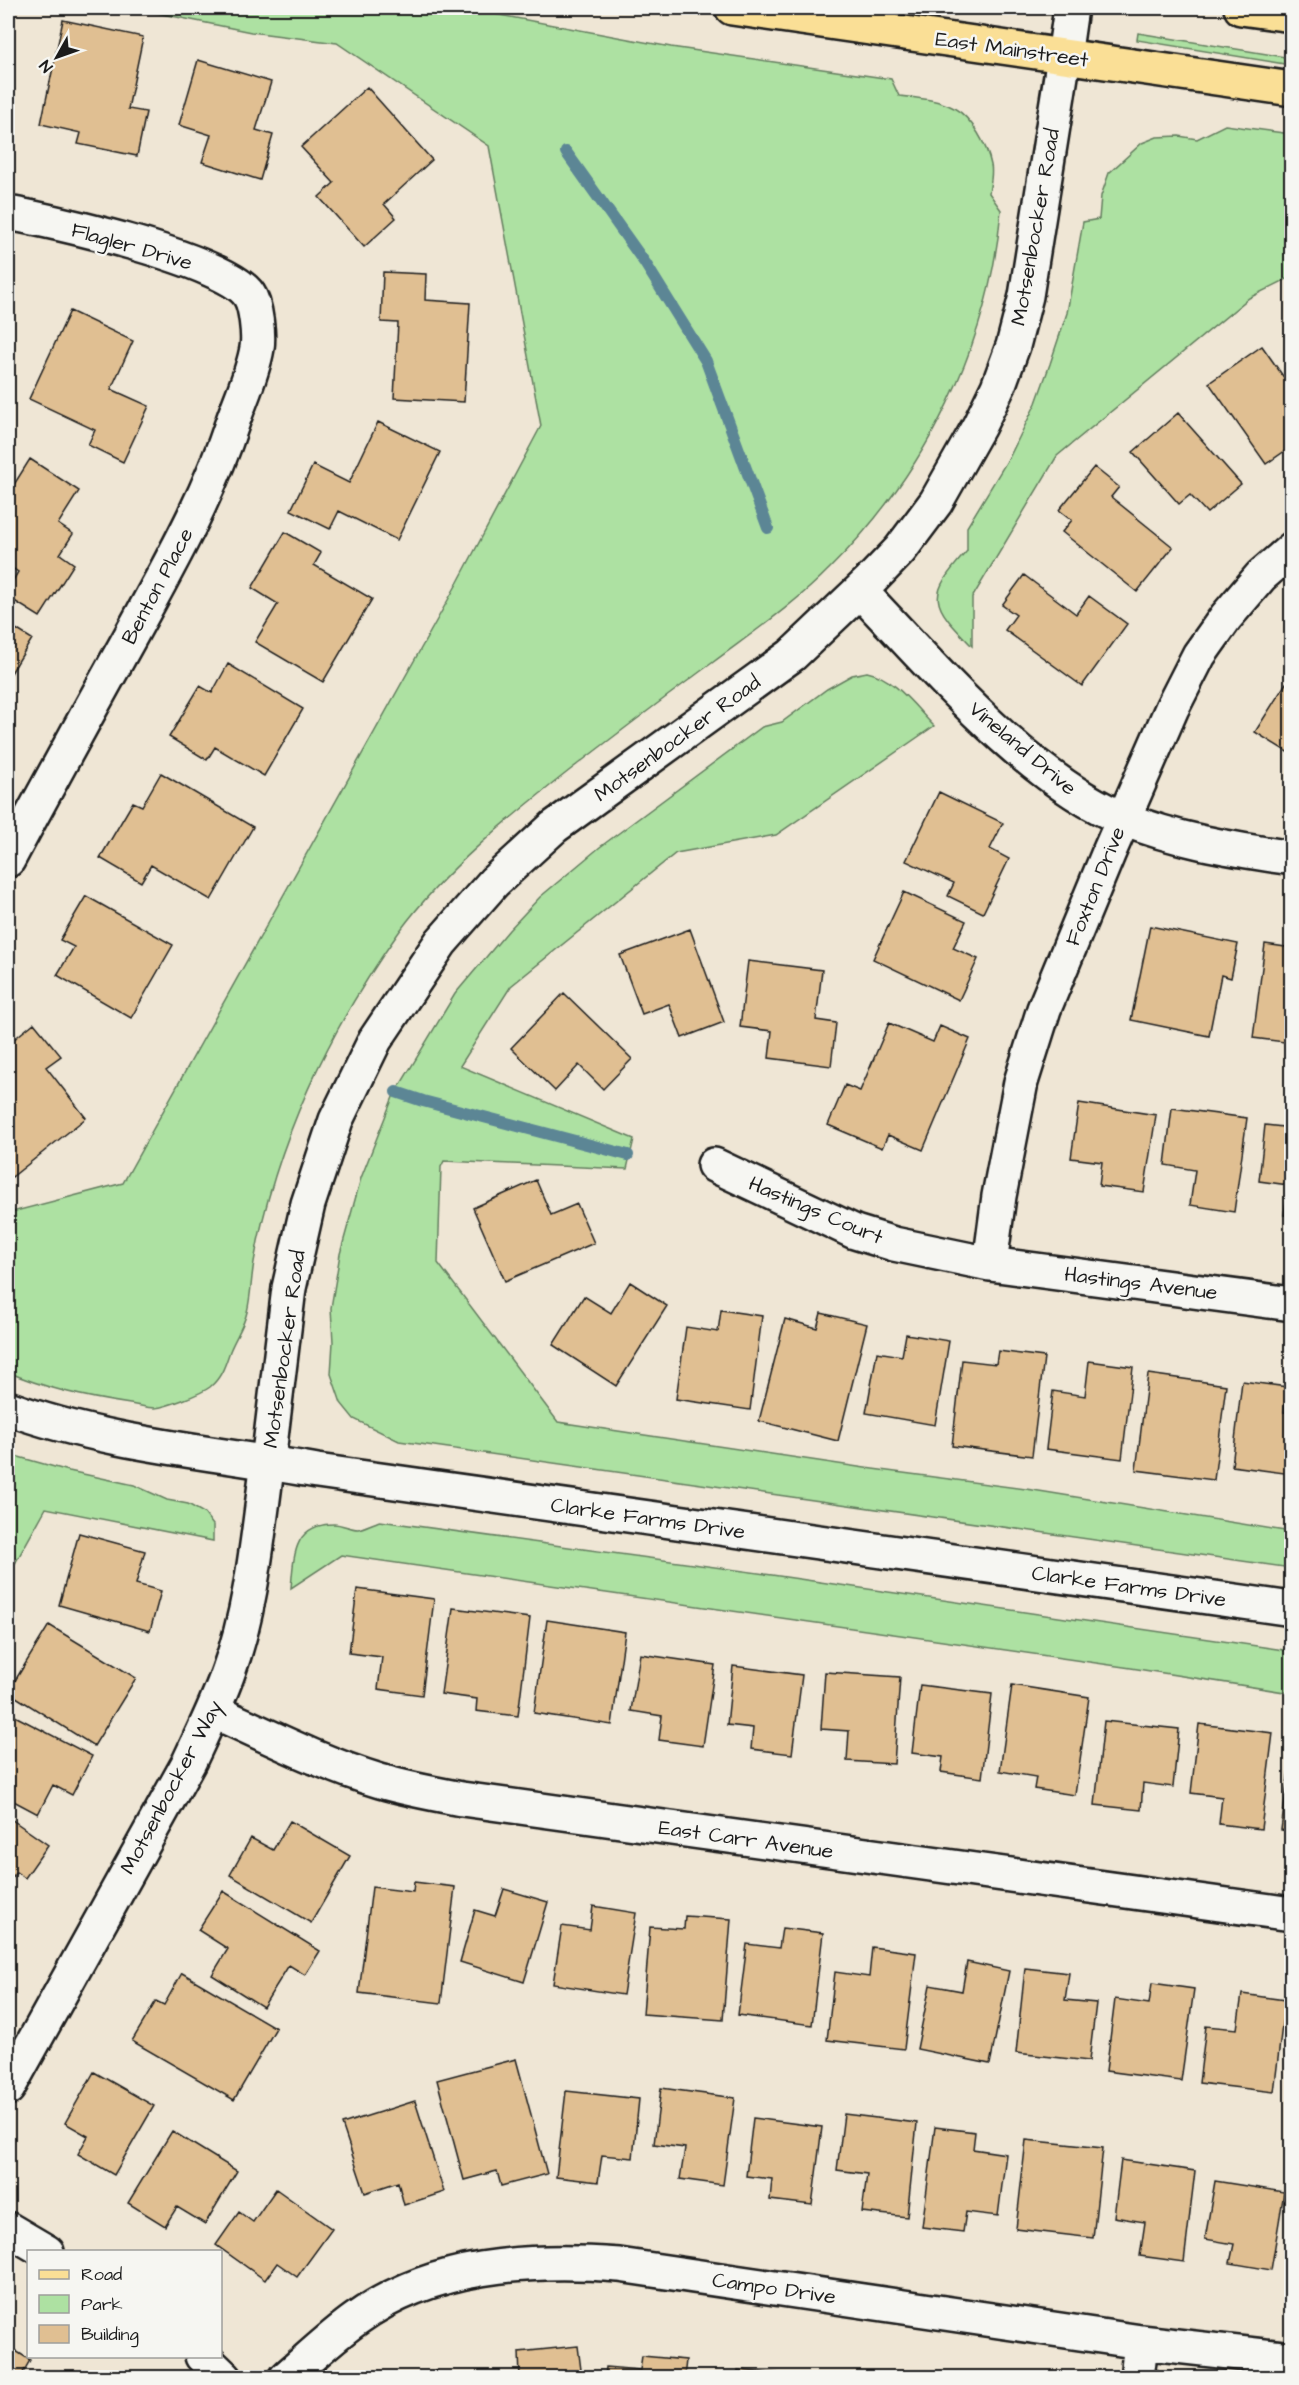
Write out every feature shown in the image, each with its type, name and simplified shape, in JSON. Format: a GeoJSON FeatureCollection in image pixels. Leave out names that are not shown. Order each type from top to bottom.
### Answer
{"type":"FeatureCollection","features":[{"type":"Feature","properties":{"kind":"main road","name":"East Mainstreet"},"geometry":{"type":"LineString","coordinates":[[732,8],[1292,89]]}},
{"type":"Feature","properties":{"kind":"main road"},"geometry":{"type":"LineString","coordinates":[[1241,8],[1292,15]]}},
{"type":"Feature","properties":{"kind":"street","name":"Motsenbocker Road"},"geometry":{"type":"LineString","coordinates":[[268,1462],[289,1288],[308,1204],[336,1120],[375,1040],[401,999],[441,942],[466,913],[494,882],[554,827],[792,655],[861,592],[900,550],[936,502],[979,426],[998,387],[1013,346],[1026,297],[1071,8]]}},
{"type":"Feature","properties":{"kind":"street","name":"Flagler Drive"},"geometry":{"type":"LineString","coordinates":[[8,213],[173,255],[225,276],[250,295]]}},
{"type":"Feature","properties":{"kind":"street","name":"Benton Place"},"geometry":{"type":"LineString","coordinates":[[8,860],[175,555],[209,487],[223,453],[257,348],[257,325],[250,295]]}},
{"type":"Feature","properties":{"kind":"street","name":"Foxton Drive"},"geometry":{"type":"LineString","coordinates":[[990,1264],[999,1196],[1020,1082],[1044,1009],[1123,819],[1172,708],[1199,655],[1226,617],[1261,576],[1292,549]]}},
{"type":"Feature","properties":{"kind":"street","name":"Vineland Drive"},"geometry":{"type":"LineString","coordinates":[[861,592],[996,730],[1062,785],[1089,802],[1123,819],[1178,838],[1224,848],[1292,858]]}},
{"type":"Feature","properties":{"kind":"street","name":"Hastings Court"},"geometry":{"type":"LineString","coordinates":[[714,1165],[855,1232],[894,1244],[990,1264]]}},
{"type":"Feature","properties":{"kind":"street","name":"Hastings Avenue"},"geometry":{"type":"LineString","coordinates":[[990,1264],[1292,1304]]}},
{"type":"Feature","properties":{"kind":"street","name":"Clarke Farms Drive"},"geometry":{"type":"LineString","coordinates":[[8,1408],[92,1433],[317,1471],[1292,1609]]}},
{"type":"Feature","properties":{"kind":"street","name":"Motsenbocker Way"},"geometry":{"type":"LineString","coordinates":[[8,2088],[183,1772],[213,1711],[230,1668],[247,1604],[268,1462]]}},
{"type":"Feature","properties":{"kind":"street","name":"East Carr Avenue"},"geometry":{"type":"LineString","coordinates":[[213,1711],[351,1772],[420,1791],[462,1799],[1292,1914]]}},
{"type":"Feature","properties":{"kind":"street"},"geometry":{"type":"LineString","coordinates":[[8,2229],[44,2250]]}},
{"type":"Feature","properties":{"kind":"street","name":"Campo Drive"},"geometry":{"type":"LineString","coordinates":[[286,2378],[357,2318],[410,2289],[473,2270],[544,2262],[619,2265],[1141,2342],[1292,2359]]}},
{"type":"Feature","properties":{"kind":"street"},"geometry":{"type":"LineString","coordinates":[[1137,2378],[1141,2342]]}},
{"type":"Feature","properties":{"kind":"street"},"geometry":{"type":"LineString","coordinates":[[204,2358],[225,2378]]}},
{"type":"Feature","properties":{"kind":"green space"},"geometry":{"type":"Polygon","coordinates":[[[132,8],[462,8],[671,47],[891,79],[899,96],[927,99],[947,105],[961,112],[973,125],[986,149],[991,165],[989,193],[1001,210],[994,260],[983,309],[967,357],[947,404],[896,491],[864,531],[802,594],[524,807],[479,845],[417,909],[399,932],[350,1008],[308,1089],[276,1174],[263,1218],[246,1317],[223,1370],[206,1390],[175,1403],[155,1408],[68,1392],[8,1372],[8,1213],[123,1183],[458,582],[541,426],[489,146],[337,43],[251,32],[132,8]]]}},
{"type":"Feature","properties":{"kind":"green space"},"geometry":{"type":"Polygon","coordinates":[[[1138,33],[1291,58],[1291,65],[1137,40],[1138,33]]]}},
{"type":"Feature","properties":{"kind":"green space"},"geometry":{"type":"Polygon","coordinates":[[[1225,125],[1291,134],[1291,277],[1249,298],[1057,456],[972,598],[972,646],[941,609],[938,600],[939,590],[967,551],[967,527],[1010,456],[1036,403],[1067,313],[1083,222],[1099,219],[1101,196],[1109,173],[1142,143],[1157,137],[1179,136],[1197,139],[1225,125]]]}},
{"type":"Feature","properties":{"kind":"green space"},"geometry":{"type":"Polygon","coordinates":[[[867,672],[895,686],[934,726],[776,835],[676,853],[511,986],[460,1066],[634,1139],[627,1169],[444,1161],[441,1167],[438,1263],[558,1422],[865,1468],[1033,1490],[1291,1532],[1291,1568],[399,1441],[354,1419],[341,1403],[331,1374],[333,1342],[331,1308],[340,1254],[361,1178],[393,1097],[455,994],[540,897],[600,847],[762,727],[782,722],[827,689],[852,675],[867,672]]]}},
{"type":"Feature","properties":{"kind":"green space"},"geometry":{"type":"Polygon","coordinates":[[[8,1454],[69,1471],[134,1485],[167,1500],[188,1504],[204,1513],[213,1525],[213,1541],[46,1508],[8,1576],[8,1454]]]}},
{"type":"Feature","properties":{"kind":"green space"},"geometry":{"type":"Polygon","coordinates":[[[380,1521],[772,1575],[1291,1651],[1291,1693],[341,1555],[291,1588],[298,1544],[310,1530],[321,1525],[334,1524],[358,1529],[380,1521]]]}},
{"type":"Feature","properties":{"kind":"building"},"geometry":{"type":"Polygon","coordinates":[[[63,20],[143,37],[128,109],[146,112],[137,156],[78,144],[81,133],[41,124],[63,20]]]}},
{"type":"Feature","properties":{"kind":"building"},"geometry":{"type":"Polygon","coordinates":[[[198,60],[271,82],[256,130],[273,135],[260,180],[202,162],[211,135],[179,125],[198,60]]]}},
{"type":"Feature","properties":{"kind":"building"},"geometry":{"type":"Polygon","coordinates":[[[367,87],[432,160],[384,204],[396,218],[364,247],[319,197],[334,183],[301,147],[367,87]]]}},
{"type":"Feature","properties":{"kind":"building"},"geometry":{"type":"Polygon","coordinates":[[[383,272],[426,274],[425,300],[470,303],[464,402],[394,398],[398,323],[381,322],[383,272]]]}},
{"type":"Feature","properties":{"kind":"building"},"geometry":{"type":"Polygon","coordinates":[[[70,311],[133,341],[111,389],[149,406],[123,462],[88,445],[95,430],[29,399],[70,311]]]}},
{"type":"Feature","properties":{"kind":"building"},"geometry":{"type":"Polygon","coordinates":[[[1262,346],[1292,389],[1292,446],[1266,464],[1209,383],[1262,346]]]}},
{"type":"Feature","properties":{"kind":"building"},"geometry":{"type":"Polygon","coordinates":[[[1178,413],[1241,484],[1207,513],[1190,495],[1179,504],[1133,452],[1178,413]]]}},
{"type":"Feature","properties":{"kind":"building"},"geometry":{"type":"Polygon","coordinates":[[[378,422],[440,452],[397,540],[339,511],[330,529],[291,510],[313,465],[349,483],[378,422]]]}},
{"type":"Feature","properties":{"kind":"building"},"geometry":{"type":"Polygon","coordinates":[[[30,459],[79,491],[58,524],[73,534],[60,554],[74,564],[40,617],[8,597],[8,589],[18,572],[8,565],[8,494],[30,459]]]}},
{"type":"Feature","properties":{"kind":"building"},"geometry":{"type":"Polygon","coordinates":[[[1094,467],[1119,487],[1111,497],[1173,547],[1137,592],[1062,532],[1072,520],[1059,510],[1094,467]]]}},
{"type":"Feature","properties":{"kind":"building"},"geometry":{"type":"Polygon","coordinates":[[[285,532],[321,553],[314,565],[372,599],[323,682],[255,642],[278,604],[252,588],[285,532]]]}},
{"type":"Feature","properties":{"kind":"building"},"geometry":{"type":"Polygon","coordinates":[[[1024,575],[1076,614],[1089,596],[1127,624],[1082,686],[1005,630],[1016,615],[1002,605],[1024,575]]]}},
{"type":"Feature","properties":{"kind":"building"},"geometry":{"type":"Polygon","coordinates":[[[8,624],[32,639],[8,678],[8,624]]]}},
{"type":"Feature","properties":{"kind":"building"},"geometry":{"type":"Polygon","coordinates":[[[228,664],[303,709],[264,776],[215,747],[207,760],[169,737],[200,686],[212,693],[228,664]]]}},
{"type":"Feature","properties":{"kind":"building"},"geometry":{"type":"Polygon","coordinates":[[[1286,683],[1292,687],[1292,755],[1255,732],[1286,683]]]}},
{"type":"Feature","properties":{"kind":"building"},"geometry":{"type":"Polygon","coordinates":[[[161,773],[253,827],[211,900],[151,865],[141,882],[100,858],[133,802],[142,806],[161,773]]]}},
{"type":"Feature","properties":{"kind":"building"},"geometry":{"type":"Polygon","coordinates":[[[939,792],[1003,823],[990,849],[1009,859],[983,913],[948,896],[954,883],[906,861],[939,792]]]}},
{"type":"Feature","properties":{"kind":"building"},"geometry":{"type":"Polygon","coordinates":[[[904,892],[966,921],[953,948],[978,959],[959,1000],[873,959],[904,892]]]}},
{"type":"Feature","properties":{"kind":"building"},"geometry":{"type":"Polygon","coordinates":[[[86,896],[173,945],[131,1018],[57,975],[74,947],[60,940],[86,896]]]}},
{"type":"Feature","properties":{"kind":"building"},"geometry":{"type":"Polygon","coordinates":[[[1150,926],[1238,944],[1231,978],[1221,975],[1209,1036],[1131,1020],[1150,926]]]}},
{"type":"Feature","properties":{"kind":"building"},"geometry":{"type":"Polygon","coordinates":[[[690,929],[724,1022],[682,1038],[669,1004],[642,1014],[620,955],[690,929]]]}},
{"type":"Feature","properties":{"kind":"building"},"geometry":{"type":"Polygon","coordinates":[[[1265,944],[1292,948],[1292,1043],[1253,1038],[1265,944]]]}},
{"type":"Feature","properties":{"kind":"building"},"geometry":{"type":"Polygon","coordinates":[[[748,961],[822,970],[816,1020],[836,1023],[831,1066],[769,1058],[772,1031],[740,1027],[748,961]]]}},
{"type":"Feature","properties":{"kind":"building"},"geometry":{"type":"Polygon","coordinates":[[[564,993],[632,1059],[603,1089],[579,1065],[555,1091],[511,1048],[564,993]]]}},
{"type":"Feature","properties":{"kind":"building"},"geometry":{"type":"Polygon","coordinates":[[[34,1023],[61,1056],[46,1067],[86,1118],[12,1177],[8,1172],[8,1091],[10,1089],[8,1085],[8,1044],[34,1023]]]}},
{"type":"Feature","properties":{"kind":"building"},"geometry":{"type":"Polygon","coordinates":[[[889,1023],[933,1042],[940,1026],[970,1039],[923,1150],[888,1135],[882,1148],[828,1125],[845,1085],[860,1091],[889,1023]]]}},
{"type":"Feature","properties":{"kind":"building"},"geometry":{"type":"Polygon","coordinates":[[[1079,1103],[1156,1115],[1144,1192],[1099,1186],[1102,1162],[1071,1158],[1079,1103]]]}},
{"type":"Feature","properties":{"kind":"building"},"geometry":{"type":"Polygon","coordinates":[[[1172,1108],[1247,1118],[1234,1212],[1190,1205],[1195,1170],[1165,1165],[1172,1108]]]}},
{"type":"Feature","properties":{"kind":"building"},"geometry":{"type":"Polygon","coordinates":[[[1265,1125],[1292,1128],[1292,1216],[1284,1215],[1288,1185],[1259,1181],[1265,1125]]]}},
{"type":"Feature","properties":{"kind":"building"},"geometry":{"type":"Polygon","coordinates":[[[536,1180],[551,1215],[577,1204],[594,1243],[505,1281],[473,1208],[536,1180]]]}},
{"type":"Feature","properties":{"kind":"building"},"geometry":{"type":"Polygon","coordinates":[[[630,1282],[667,1306],[616,1386],[553,1345],[584,1296],[611,1313],[630,1282]]]}},
{"type":"Feature","properties":{"kind":"building"},"geometry":{"type":"Polygon","coordinates":[[[721,1310],[762,1316],[750,1410],[676,1399],[686,1327],[718,1332],[721,1310]]]}},
{"type":"Feature","properties":{"kind":"building"},"geometry":{"type":"Polygon","coordinates":[[[821,1313],[867,1324],[838,1441],[759,1421],[785,1319],[817,1328],[821,1313]]]}},
{"type":"Feature","properties":{"kind":"building"},"geometry":{"type":"Polygon","coordinates":[[[906,1334],[949,1341],[935,1425],[866,1413],[877,1352],[902,1356],[906,1334]]]}},
{"type":"Feature","properties":{"kind":"building"},"geometry":{"type":"Polygon","coordinates":[[[998,1351],[1044,1357],[1032,1456],[952,1446],[962,1360],[996,1364],[998,1351]]]}},
{"type":"Feature","properties":{"kind":"building"},"geometry":{"type":"Polygon","coordinates":[[[1089,1361],[1133,1367],[1122,1459],[1046,1449],[1053,1391],[1085,1396],[1089,1361]]]}},
{"type":"Feature","properties":{"kind":"building"},"geometry":{"type":"Polygon","coordinates":[[[1148,1374],[1226,1385],[1214,1480],[1136,1470],[1148,1374]]]}},
{"type":"Feature","properties":{"kind":"building"},"geometry":{"type":"Polygon","coordinates":[[[1242,1381],[1287,1387],[1284,1412],[1292,1413],[1292,1474],[1232,1466],[1242,1381]]]}},
{"type":"Feature","properties":{"kind":"building"},"geometry":{"type":"Polygon","coordinates":[[[79,1533],[145,1551],[136,1584],[161,1591],[150,1631],[59,1605],[79,1533]]]}},
{"type":"Feature","properties":{"kind":"building"},"geometry":{"type":"Polygon","coordinates":[[[357,1589],[434,1599],[422,1695],[378,1689],[382,1657],[349,1653],[357,1589]]]}},
{"type":"Feature","properties":{"kind":"building"},"geometry":{"type":"Polygon","coordinates":[[[453,1608],[530,1618],[518,1716],[476,1711],[477,1699],[441,1694],[453,1608]]]}},
{"type":"Feature","properties":{"kind":"building"},"geometry":{"type":"Polygon","coordinates":[[[547,1620],[625,1632],[612,1725],[534,1713],[547,1620]]]}},
{"type":"Feature","properties":{"kind":"building"},"geometry":{"type":"Polygon","coordinates":[[[49,1625],[136,1678],[94,1746],[8,1692],[49,1625]]]}},
{"type":"Feature","properties":{"kind":"building"},"geometry":{"type":"Polygon","coordinates":[[[640,1654],[715,1665],[703,1746],[659,1740],[662,1716],[631,1711],[640,1654]]]}},
{"type":"Feature","properties":{"kind":"building"},"geometry":{"type":"Polygon","coordinates":[[[733,1666],[802,1675],[792,1754],[751,1749],[753,1728],[727,1725],[733,1666]]]}},
{"type":"Feature","properties":{"kind":"building"},"geometry":{"type":"Polygon","coordinates":[[[825,1672],[900,1677],[894,1764],[847,1761],[849,1731],[821,1729],[825,1672]]]}},
{"type":"Feature","properties":{"kind":"building"},"geometry":{"type":"Polygon","coordinates":[[[920,1685],[992,1694],[982,1778],[941,1772],[943,1757],[912,1753],[920,1685]]]}},
{"type":"Feature","properties":{"kind":"building"},"geometry":{"type":"Polygon","coordinates":[[[1012,1685],[1089,1697],[1075,1795],[1034,1789],[1036,1777],[1000,1771],[1012,1685]]]}},
{"type":"Feature","properties":{"kind":"building"},"geometry":{"type":"Polygon","coordinates":[[[11,1714],[92,1756],[72,1795],[53,1785],[38,1814],[8,1798],[8,1721],[11,1714]]]}},
{"type":"Feature","properties":{"kind":"building"},"geometry":{"type":"Polygon","coordinates":[[[1104,1721],[1179,1729],[1173,1787],[1143,1783],[1141,1810],[1095,1805],[1104,1721]]]}},
{"type":"Feature","properties":{"kind":"building"},"geometry":{"type":"Polygon","coordinates":[[[1199,1724],[1273,1733],[1261,1829],[1219,1824],[1222,1797],[1191,1793],[1199,1724]]]}},
{"type":"Feature","properties":{"kind":"building"},"geometry":{"type":"Polygon","coordinates":[[[1292,1748],[1292,1832],[1281,1830],[1292,1748]]]}},
{"type":"Feature","properties":{"kind":"building"},"geometry":{"type":"Polygon","coordinates":[[[8,1817],[48,1845],[25,1878],[16,1872],[8,1884],[8,1817]]]}},
{"type":"Feature","properties":{"kind":"building"},"geometry":{"type":"Polygon","coordinates":[[[290,1821],[350,1856],[311,1923],[230,1875],[251,1838],[273,1850],[290,1821]]]}},
{"type":"Feature","properties":{"kind":"building"},"geometry":{"type":"Polygon","coordinates":[[[414,1882],[455,1887],[441,2003],[359,1993],[372,1887],[413,1892],[414,1882]]]}},
{"type":"Feature","properties":{"kind":"building"},"geometry":{"type":"Polygon","coordinates":[[[504,1889],[548,1902],[524,1982],[460,1962],[475,1910],[495,1916],[504,1889]]]}},
{"type":"Feature","properties":{"kind":"building"},"geometry":{"type":"Polygon","coordinates":[[[223,1891],[320,1951],[305,1975],[289,1965],[263,2007],[212,1975],[228,1949],[198,1930],[223,1891]]]}},
{"type":"Feature","properties":{"kind":"building"},"geometry":{"type":"Polygon","coordinates":[[[593,1906],[636,1913],[623,1995],[553,1984],[562,1926],[590,1930],[593,1906]]]}},
{"type":"Feature","properties":{"kind":"building"},"geometry":{"type":"Polygon","coordinates":[[[685,1916],[731,1919],[723,2020],[643,2014],[650,1927],[684,1929],[685,1916]]]}},
{"type":"Feature","properties":{"kind":"building"},"geometry":{"type":"Polygon","coordinates":[[[782,1928],[823,1933],[812,2025],[738,2015],[747,1944],[779,1948],[782,1928]]]}},
{"type":"Feature","properties":{"kind":"building"},"geometry":{"type":"Polygon","coordinates":[[[872,1947],[916,1953],[904,2049],[827,2040],[835,1972],[869,1977],[872,1947]]]}},
{"type":"Feature","properties":{"kind":"building"},"geometry":{"type":"Polygon","coordinates":[[[967,1962],[1009,1971],[990,2064],[917,2049],[930,1985],[962,1991],[967,1962]]]}},
{"type":"Feature","properties":{"kind":"building"},"geometry":{"type":"Polygon","coordinates":[[[1025,1968],[1069,1973],[1065,2000],[1096,2003],[1089,2061],[1016,2053],[1025,1968]]]}},
{"type":"Feature","properties":{"kind":"building"},"geometry":{"type":"Polygon","coordinates":[[[182,1973],[276,2028],[234,2100],[132,2041],[156,2001],[164,2005],[182,1973]]]}},
{"type":"Feature","properties":{"kind":"building"},"geometry":{"type":"Polygon","coordinates":[[[1152,1983],[1194,1989],[1181,2081],[1106,2071],[1115,1999],[1149,2004],[1152,1983]]]}},
{"type":"Feature","properties":{"kind":"building"},"geometry":{"type":"Polygon","coordinates":[[[1242,1994],[1285,2000],[1274,2092],[1199,2083],[1206,2026],[1237,2029],[1242,1994]]]}},
{"type":"Feature","properties":{"kind":"building"},"geometry":{"type":"Polygon","coordinates":[[[516,2059],[547,2174],[501,2186],[497,2171],[464,2180],[437,2080],[516,2059]]]}},
{"type":"Feature","properties":{"kind":"building"},"geometry":{"type":"Polygon","coordinates":[[[94,2072],[154,2106],[114,2175],[78,2154],[88,2136],[65,2123],[94,2072]]]}},
{"type":"Feature","properties":{"kind":"building"},"geometry":{"type":"Polygon","coordinates":[[[661,2088],[735,2098],[723,2185],[680,2179],[685,2148],[654,2144],[661,2088]]]}},
{"type":"Feature","properties":{"kind":"building"},"geometry":{"type":"Polygon","coordinates":[[[566,2091],[639,2099],[633,2158],[602,2155],[598,2182],[556,2177],[566,2091]]]}},
{"type":"Feature","properties":{"kind":"building"},"geometry":{"type":"Polygon","coordinates":[[[415,2101],[444,2192],[404,2205],[398,2182],[365,2193],[342,2124],[415,2101]]]}},
{"type":"Feature","properties":{"kind":"building"},"geometry":{"type":"Polygon","coordinates":[[[844,2114],[917,2123],[907,2217],[862,2212],[867,2174],[837,2170],[844,2114]]]}},
{"type":"Feature","properties":{"kind":"building"},"geometry":{"type":"Polygon","coordinates":[[[753,2118],[822,2127],[812,2205],[770,2200],[772,2179],[746,2176],[753,2118]]]}},
{"type":"Feature","properties":{"kind":"building"},"geometry":{"type":"Polygon","coordinates":[[[935,2127],[975,2132],[973,2149],[1006,2154],[998,2216],[966,2212],[963,2232],[922,2227],[935,2127]]]}},
{"type":"Feature","properties":{"kind":"building"},"geometry":{"type":"Polygon","coordinates":[[[172,2131],[237,2171],[205,2224],[177,2207],[165,2226],[128,2203],[172,2131]]]}},
{"type":"Feature","properties":{"kind":"building"},"geometry":{"type":"Polygon","coordinates":[[[1026,2140],[1103,2148],[1093,2238],[1016,2229],[1026,2140]]]}},
{"type":"Feature","properties":{"kind":"building"},"geometry":{"type":"Polygon","coordinates":[[[1121,2160],[1195,2171],[1184,2262],[1140,2256],[1145,2222],[1114,2217],[1121,2160]]]}},
{"type":"Feature","properties":{"kind":"building"},"geometry":{"type":"Polygon","coordinates":[[[1215,2181],[1284,2192],[1271,2270],[1230,2263],[1234,2244],[1205,2239],[1215,2181]]]}},
{"type":"Feature","properties":{"kind":"building"},"geometry":{"type":"Polygon","coordinates":[[[276,2189],[332,2229],[297,2277],[277,2263],[265,2280],[216,2245],[239,2212],[253,2222],[276,2189]]]}},
{"type":"Feature","properties":{"kind":"building"},"geometry":{"type":"Polygon","coordinates":[[[8,2346],[30,2360],[20,2378],[8,2378],[8,2346]]]}},
{"type":"Feature","properties":{"kind":"building"},"geometry":{"type":"Polygon","coordinates":[[[578,2346],[582,2378],[520,2378],[519,2352],[578,2346]]]}},
{"type":"Feature","properties":{"kind":"building"},"geometry":{"type":"Polygon","coordinates":[[[642,2356],[686,2360],[684,2378],[605,2378],[606,2367],[640,2370],[642,2356]]]}},
{"type":"Feature","properties":{"kind":"building"},"geometry":{"type":"Polygon","coordinates":[[[436,2370],[442,2378],[426,2378],[436,2370]]]}},
{"type":"Feature","properties":{"kind":"building"},"geometry":{"type":"Polygon","coordinates":[[[738,2370],[781,2374],[781,2378],[737,2378],[738,2370]]]}},
{"type":"Feature","properties":{"kind":"waterway"},"geometry":{"type":"LineString","coordinates":[[566,152],[645,263],[706,361],[768,528]]}},
{"type":"Feature","properties":{"kind":"waterway"},"geometry":{"type":"LineString","coordinates":[[396,1092],[628,1155]]}}]}
